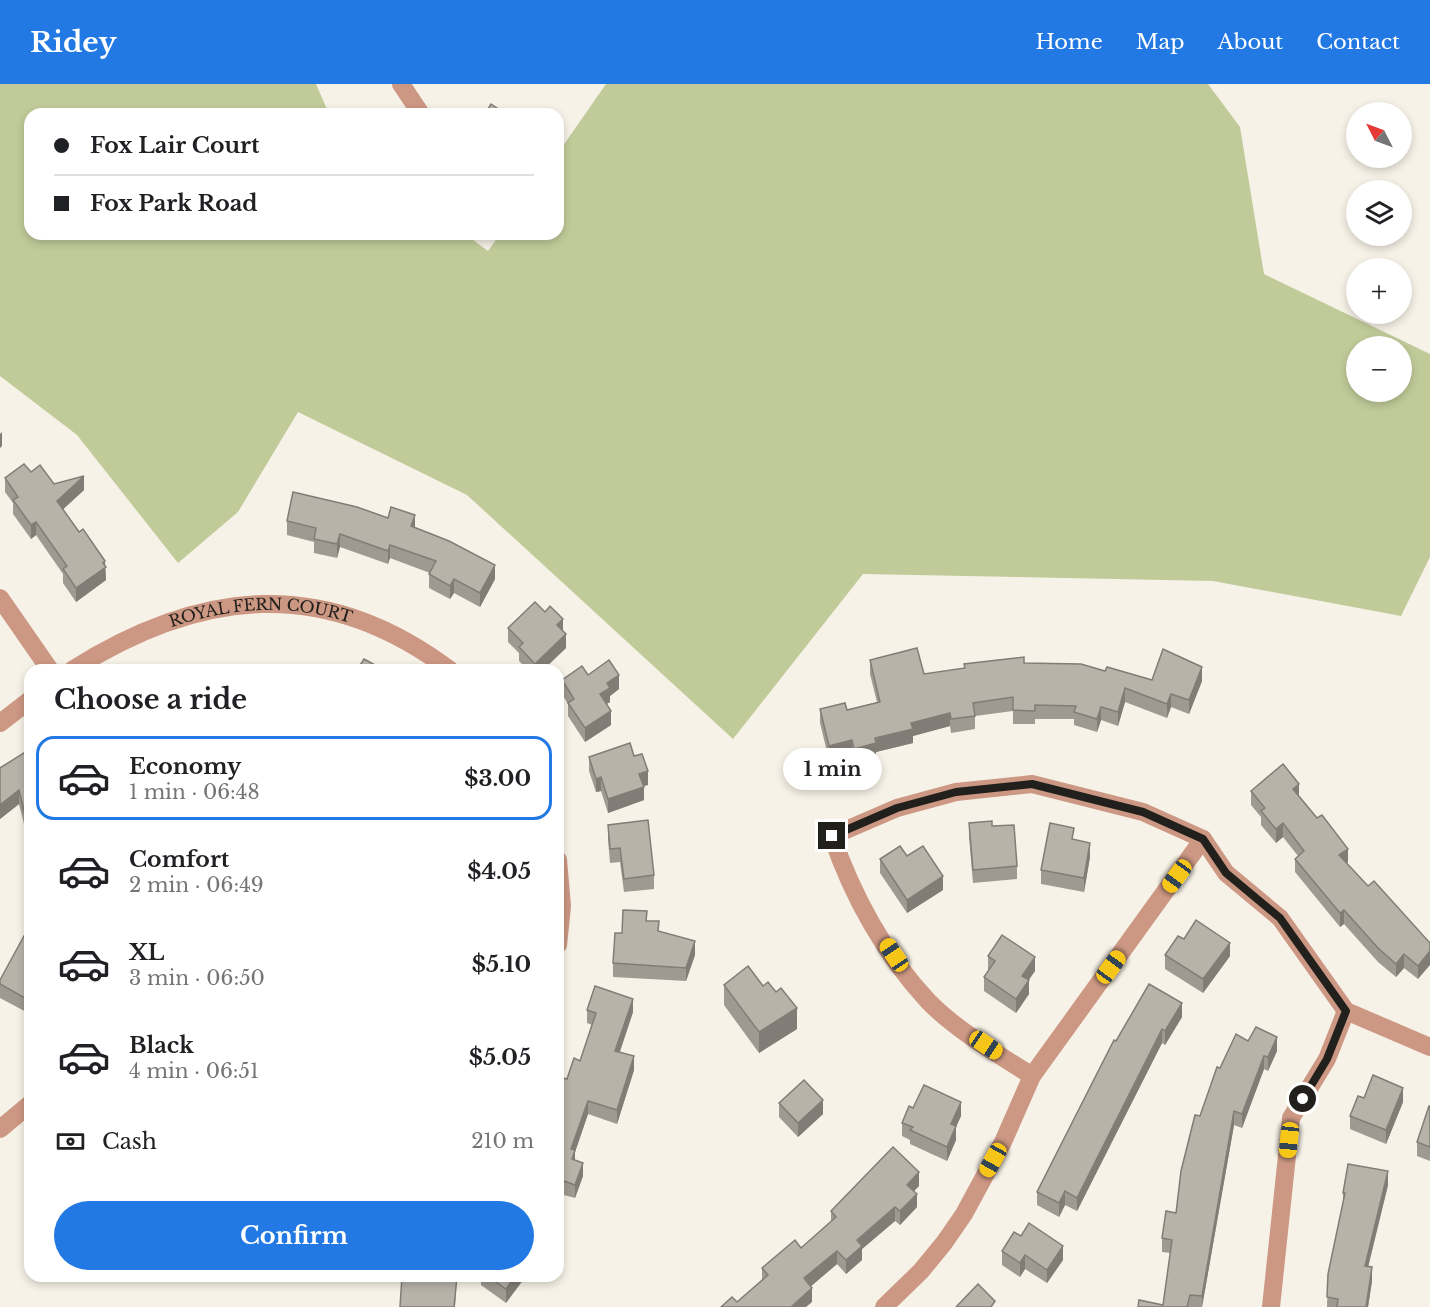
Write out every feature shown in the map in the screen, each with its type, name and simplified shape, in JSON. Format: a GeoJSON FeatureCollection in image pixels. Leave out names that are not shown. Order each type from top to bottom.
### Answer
{"type":"FeatureCollection","features":[{"type":"Feature","properties":{"kind":"street"},"geometry":{"type":"LineString","coordinates":[[401,84],[417,108]]}},
{"type":"Feature","properties":{"kind":"street"},"geometry":{"type":"LineString","coordinates":[[0,598],[46,664]]}},
{"type":"Feature","properties":{"kind":"street","name":"ROYAL FERN COURT"},"geometry":{"type":"LineString","coordinates":[[83,664],[147,629],[188,615],[233,605],[271,602],[318,608],[355,619],[419,647],[442,664]]}},
{"type":"Feature","properties":{"kind":"street"},"geometry":{"type":"LineString","coordinates":[[0,723],[24,705]]}},
{"type":"Feature","properties":{"kind":"street"},"geometry":{"type":"LineString","coordinates":[[1032,1076],[970,1035],[929,1002],[869,918],[845,876],[832,836],[897,808],[956,792],[1032,784],[1143,812],[1203,839],[1226,873],[1280,918],[1346,1011],[1430,1047]]}},
{"type":"Feature","properties":{"kind":"street"},"geometry":{"type":"LineString","coordinates":[[884,1307],[921,1271],[964,1214],[1003,1142],[1032,1076],[1203,839]]}},
{"type":"Feature","properties":{"kind":"street"},"geometry":{"type":"LineString","coordinates":[[1271,1307],[1291,1119],[1327,1059],[1346,1011]]}},
{"type":"Feature","properties":{"kind":"street"},"geometry":{"type":"LineString","coordinates":[[0,1129],[24,1109]]}},
{"type":"Feature","properties":{"kind":"green space"},"geometry":{"type":"Polygon","coordinates":[[[0,84],[316,84],[326,108],[24,108],[24,240],[473,240],[488,251],[496,240],[564,240],[564,144],[606,84],[1208,84],[1240,127],[1264,274],[1346,314],[1346,324],[1368,324],[1393,336],[1346,336],[1346,402],[1412,402],[1412,345],[1430,354],[1430,557],[1401,616],[1213,581],[863,574],[733,739],[467,495],[298,412],[238,512],[178,563],[77,435],[0,376],[0,84]]]}},
{"type":"Feature","properties":{"kind":"building"},"geometry":{"type":"Polygon","coordinates":[[[24,464],[31,472],[40,465],[54,484],[84,476],[57,501],[79,532],[83,529],[105,561],[103,563],[106,567],[76,588],[63,569],[67,566],[36,522],[31,525],[13,500],[18,497],[5,478],[24,464]]]}},
{"type":"Feature","properties":{"kind":"building"},"geometry":{"type":"Polygon","coordinates":[[[293,492],[357,507],[388,518],[391,507],[415,515],[411,526],[449,541],[495,565],[480,593],[454,579],[450,586],[429,574],[436,561],[390,545],[388,551],[340,534],[337,544],[314,539],[316,528],[287,521],[293,492]]]}},
{"type":"Feature","properties":{"kind":"building"},"geometry":{"type":"Polygon","coordinates":[[[535,602],[545,612],[550,606],[563,619],[557,625],[566,634],[535,664],[519,647],[523,643],[508,628],[535,602]]]}},
{"type":"Feature","properties":{"kind":"building"},"geometry":{"type":"Polygon","coordinates":[[[917,648],[924,674],[965,668],[964,664],[1024,657],[1024,663],[1081,664],[1105,671],[1107,667],[1152,680],[1163,649],[1202,667],[1189,700],[1171,694],[1167,704],[1125,688],[1118,712],[1101,707],[1097,719],[1074,712],[1076,706],[1035,705],[1035,711],[1013,710],[1013,697],[973,703],[975,716],[951,719],[950,713],[911,723],[913,729],[875,738],[876,743],[854,749],[852,740],[829,746],[820,709],[845,703],[847,710],[880,702],[870,660],[917,648]]]}},
{"type":"Feature","properties":{"kind":"building"},"geometry":{"type":"Polygon","coordinates":[[[364,659],[373,664],[361,664],[364,659]]]}},
{"type":"Feature","properties":{"kind":"building"},"geometry":{"type":"Polygon","coordinates":[[[609,660],[619,675],[607,683],[610,688],[600,694],[611,711],[585,728],[568,703],[574,699],[564,683],[564,679],[582,666],[588,675],[609,660]]]}},
{"type":"Feature","properties":{"kind":"building"},"geometry":{"type":"Polygon","coordinates":[[[630,743],[634,756],[642,754],[648,771],[639,774],[644,787],[608,799],[601,777],[596,779],[589,757],[630,743]]]}},
{"type":"Feature","properties":{"kind":"building"},"geometry":{"type":"Polygon","coordinates":[[[24,753],[24,811],[19,790],[0,805],[0,768],[24,753]]]}},
{"type":"Feature","properties":{"kind":"building"},"geometry":{"type":"Polygon","coordinates":[[[1283,764],[1299,784],[1293,789],[1317,818],[1322,815],[1348,849],[1339,855],[1368,886],[1374,881],[1430,943],[1430,951],[1418,966],[1404,954],[1396,964],[1378,948],[1344,910],[1340,913],[1295,859],[1304,851],[1283,823],[1276,829],[1261,811],[1265,808],[1251,791],[1283,764]]]}},
{"type":"Feature","properties":{"kind":"building"},"geometry":{"type":"Polygon","coordinates":[[[648,820],[654,875],[624,879],[620,848],[610,849],[608,825],[648,820]]]}},
{"type":"Feature","properties":{"kind":"building"},"geometry":{"type":"Polygon","coordinates":[[[992,821],[992,826],[1014,825],[1017,866],[973,870],[969,823],[992,821]]]}},
{"type":"Feature","properties":{"kind":"building"},"geometry":{"type":"Polygon","coordinates":[[[1050,823],[1074,828],[1072,839],[1090,843],[1084,878],[1041,870],[1050,823]]]}},
{"type":"Feature","properties":{"kind":"building"},"geometry":{"type":"Polygon","coordinates":[[[900,846],[907,856],[923,846],[943,876],[907,900],[880,859],[900,846]]]}},
{"type":"Feature","properties":{"kind":"building"},"geometry":{"type":"Polygon","coordinates":[[[623,910],[647,911],[646,921],[659,921],[658,931],[695,941],[686,968],[613,963],[615,933],[622,933],[623,910]]]}},
{"type":"Feature","properties":{"kind":"building"},"geometry":{"type":"Polygon","coordinates":[[[1196,920],[1230,943],[1203,979],[1165,955],[1178,936],[1184,939],[1196,920]]]}},
{"type":"Feature","properties":{"kind":"building"},"geometry":{"type":"Polygon","coordinates":[[[1002,935],[1035,957],[1022,976],[1029,980],[1016,999],[984,977],[995,961],[988,956],[1002,935]]]}},
{"type":"Feature","properties":{"kind":"building"},"geometry":{"type":"Polygon","coordinates":[[[24,936],[24,998],[0,984],[24,936]]]}},
{"type":"Feature","properties":{"kind":"building"},"geometry":{"type":"Polygon","coordinates":[[[748,966],[763,986],[768,982],[776,992],[781,988],[797,1008],[759,1032],[724,985],[748,966]]]}},
{"type":"Feature","properties":{"kind":"building"},"geometry":{"type":"Polygon","coordinates":[[[1149,984],[1182,1003],[1165,1031],[1162,1029],[1077,1198],[1065,1191],[1059,1203],[1037,1192],[1114,1040],[1116,1041],[1149,984]]]}},
{"type":"Feature","properties":{"kind":"building"},"geometry":{"type":"Polygon","coordinates":[[[595,986],[633,999],[615,1051],[634,1056],[617,1110],[588,1101],[571,1149],[575,1150],[572,1159],[583,1163],[575,1185],[564,1181],[564,1078],[567,1079],[574,1058],[580,1061],[596,1013],[587,1010],[595,986]]]}},
{"type":"Feature","properties":{"kind":"building"},"geometry":{"type":"Polygon","coordinates":[[[1256,1027],[1277,1037],[1268,1057],[1264,1056],[1242,1114],[1234,1111],[1202,1296],[1190,1295],[1187,1307],[1138,1307],[1139,1300],[1163,1305],[1172,1240],[1162,1238],[1166,1211],[1176,1213],[1181,1171],[1195,1115],[1200,1116],[1217,1067],[1220,1068],[1236,1034],[1248,1041],[1256,1027]]]}},
{"type":"Feature","properties":{"kind":"building"},"geometry":{"type":"Polygon","coordinates":[[[1373,1075],[1403,1088],[1386,1130],[1350,1116],[1358,1096],[1364,1098],[1373,1075]]]}},
{"type":"Feature","properties":{"kind":"building"},"geometry":{"type":"Polygon","coordinates":[[[804,1080],[823,1100],[798,1123],[779,1103],[804,1080]]]}},
{"type":"Feature","properties":{"kind":"building"},"geometry":{"type":"Polygon","coordinates":[[[924,1085],[961,1102],[951,1124],[956,1126],[947,1147],[910,1130],[913,1127],[902,1123],[909,1106],[913,1108],[924,1085]]]}},
{"type":"Feature","properties":{"kind":"building"},"geometry":{"type":"Polygon","coordinates":[[[1430,1106],[1430,1147],[1417,1142],[1430,1106]]]}},
{"type":"Feature","properties":{"kind":"building"},"geometry":{"type":"Polygon","coordinates":[[[893,1147],[919,1172],[907,1185],[917,1194],[900,1211],[895,1207],[857,1240],[862,1246],[846,1260],[837,1251],[804,1278],[812,1288],[791,1307],[721,1307],[732,1297],[737,1302],[768,1275],[762,1268],[795,1240],[801,1248],[836,1217],[831,1211],[893,1147]]]}},
{"type":"Feature","properties":{"kind":"building"},"geometry":{"type":"Polygon","coordinates":[[[1348,1164],[1388,1171],[1365,1266],[1372,1267],[1366,1307],[1337,1307],[1338,1299],[1327,1297],[1328,1274],[1345,1193],[1343,1193],[1348,1164]]]}},
{"type":"Feature","properties":{"kind":"building"},"geometry":{"type":"Polygon","coordinates":[[[1029,1223],[1063,1246],[1047,1270],[1025,1255],[1020,1263],[1002,1251],[1014,1232],[1021,1236],[1029,1223]]]}},
{"type":"Feature","properties":{"kind":"building"},"geometry":{"type":"Polygon","coordinates":[[[402,1282],[456,1282],[454,1307],[400,1307],[402,1282]]]}},
{"type":"Feature","properties":{"kind":"building"},"geometry":{"type":"Polygon","coordinates":[[[496,1282],[511,1282],[506,1289],[496,1282]]]}},
{"type":"Feature","properties":{"kind":"building"},"geometry":{"type":"Polygon","coordinates":[[[978,1284],[995,1301],[991,1307],[956,1307],[978,1284]]]}},
{"type":"Feature","properties":{"kind":"route"},"geometry":{"type":"LineString","coordinates":[[832,836],[897,808],[956,792],[1032,784],[1143,812],[1203,839],[1226,873],[1280,918],[1346,1011],[1327,1059],[1303,1099]]}}]}
